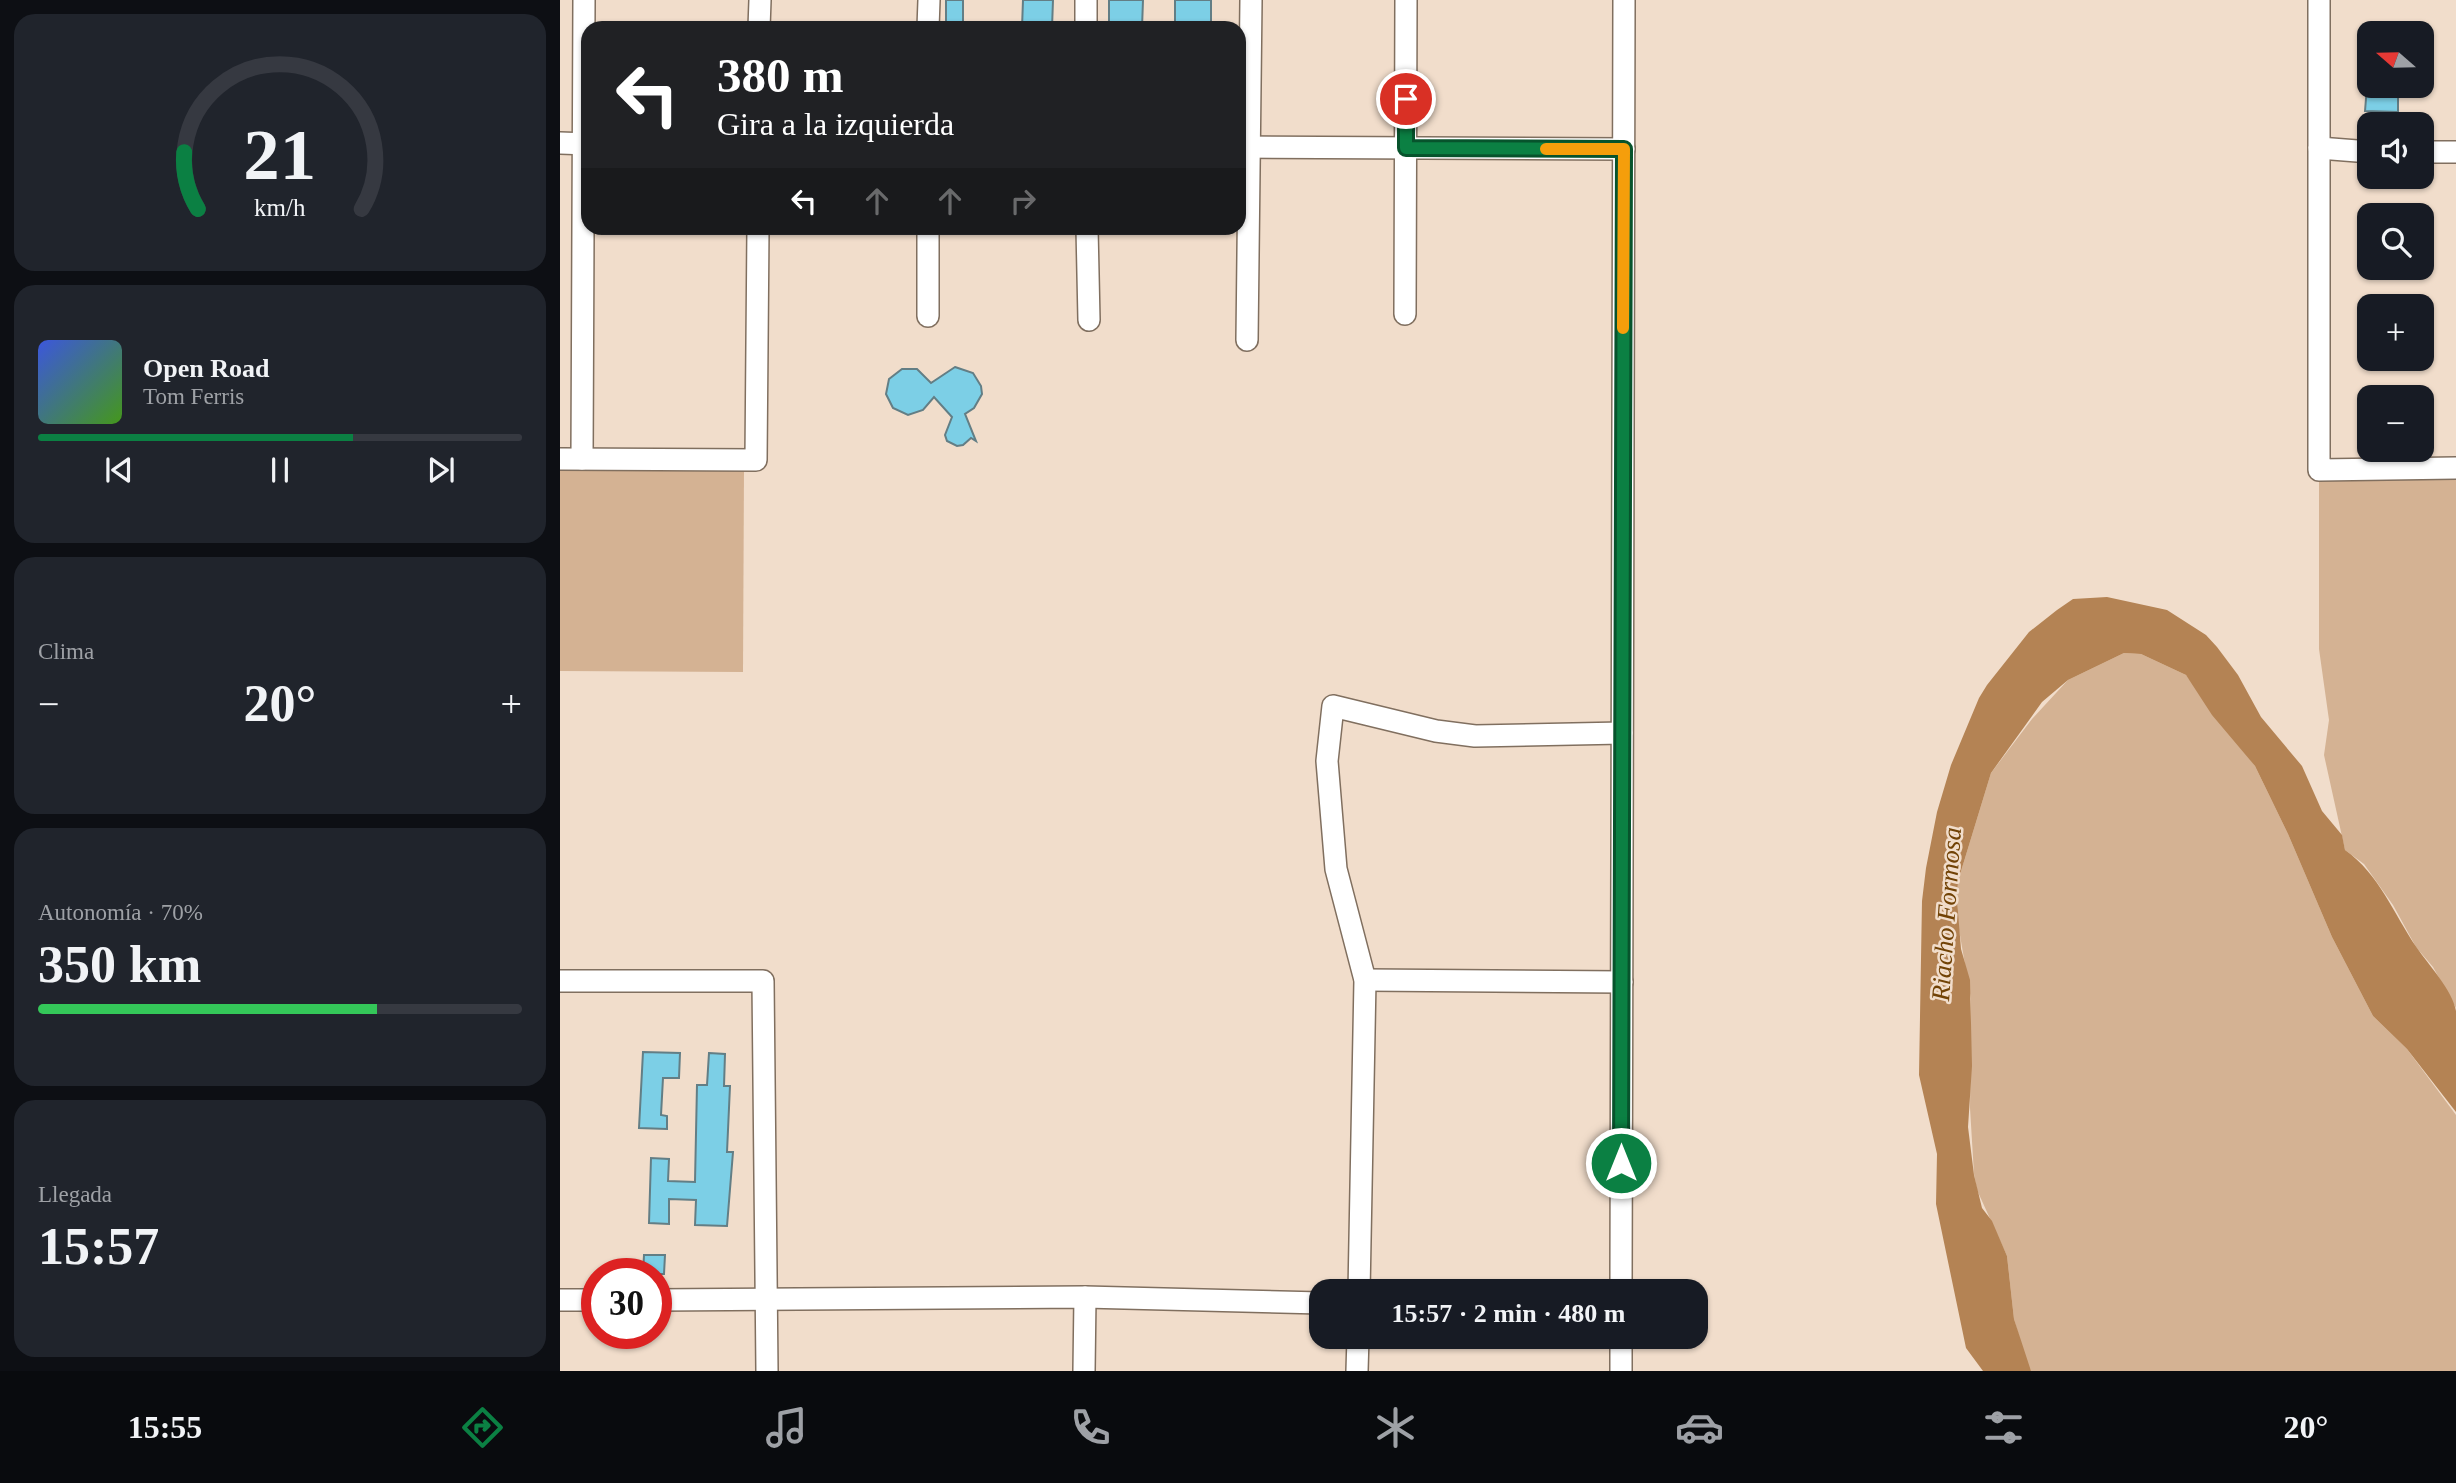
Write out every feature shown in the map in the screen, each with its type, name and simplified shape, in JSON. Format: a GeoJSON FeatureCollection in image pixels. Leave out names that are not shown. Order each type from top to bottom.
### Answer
{"type":"FeatureCollection","features":[{"type":"Feature","properties":{"kind":"street"},"geometry":{"type":"LineString","coordinates":[[584,0],[584,21]]}},
{"type":"Feature","properties":{"kind":"street"},"geometry":{"type":"LineString","coordinates":[[759,21],[760,0]]}},
{"type":"Feature","properties":{"kind":"street"},"geometry":{"type":"LineString","coordinates":[[928,21],[929,0]]}},
{"type":"Feature","properties":{"kind":"street"},"geometry":{"type":"LineString","coordinates":[[1086,0],[1086,21]]}},
{"type":"Feature","properties":{"kind":"street"},"geometry":{"type":"LineString","coordinates":[[1246,105],[1251,0]]}},
{"type":"Feature","properties":{"kind":"street"},"geometry":{"type":"LineString","coordinates":[[1405,314],[1406,0]]}},
{"type":"Feature","properties":{"kind":"street"},"geometry":{"type":"LineString","coordinates":[[1621,1279],[1624,0]]}},
{"type":"Feature","properties":{"kind":"street"},"geometry":{"type":"LineString","coordinates":[[2319,0],[2319,470],[2456,468]]}},
{"type":"Feature","properties":{"kind":"street"},"geometry":{"type":"LineString","coordinates":[[560,144],[581,144]]}},
{"type":"Feature","properties":{"kind":"street"},"geometry":{"type":"LineString","coordinates":[[1246,147],[1624,149]]}},
{"type":"Feature","properties":{"kind":"street"},"geometry":{"type":"LineString","coordinates":[[2319,148],[2357,151]]}},
{"type":"Feature","properties":{"kind":"street"},"geometry":{"type":"LineString","coordinates":[[2434,152],[2456,152]]}},
{"type":"Feature","properties":{"kind":"street"},"geometry":{"type":"LineString","coordinates":[[582,459],[584,235]]}},
{"type":"Feature","properties":{"kind":"street"},"geometry":{"type":"LineString","coordinates":[[560,459],[756,460],[758,235]]}},
{"type":"Feature","properties":{"kind":"street"},"geometry":{"type":"LineString","coordinates":[[928,235],[928,316]]}},
{"type":"Feature","properties":{"kind":"street"},"geometry":{"type":"LineString","coordinates":[[1087,235],[1089,320]]}},
{"type":"Feature","properties":{"kind":"street"},"geometry":{"type":"LineString","coordinates":[[1245,235],[1247,340]]}},
{"type":"Feature","properties":{"kind":"street"},"geometry":{"type":"LineString","coordinates":[[1359,1279],[1365,980],[1336,869],[1328,761],[1333,706],[1436,731],[1475,736],[1622,733]]}},
{"type":"Feature","properties":{"kind":"street"},"geometry":{"type":"LineString","coordinates":[[1365,980],[1622,982]]}},
{"type":"Feature","properties":{"kind":"street"},"geometry":{"type":"LineString","coordinates":[[560,981],[763,981],[767,1371]]}},
{"type":"Feature","properties":{"kind":"street"},"geometry":{"type":"LineString","coordinates":[[1084,1371],[1085,1297]]}},
{"type":"Feature","properties":{"kind":"street"},"geometry":{"type":"LineString","coordinates":[[672,1300],[1085,1297],[1309,1303]]}},
{"type":"Feature","properties":{"kind":"street"},"geometry":{"type":"LineString","coordinates":[[560,1300],[581,1300]]}},
{"type":"Feature","properties":{"kind":"street"},"geometry":{"type":"LineString","coordinates":[[1357,1371],[1358,1349]]}},
{"type":"Feature","properties":{"kind":"street"},"geometry":{"type":"LineString","coordinates":[[1621,1349],[1621,1371]]}},
{"type":"Feature","properties":{"kind":"shaded area"},"geometry":{"type":"Polygon","coordinates":[[[560,468],[744,469],[743,672],[560,671],[560,468]]]}},
{"type":"Feature","properties":{"kind":"shaded area"},"geometry":{"type":"Polygon","coordinates":[[[2456,468],[2456,1008],[2433,967],[2416,947],[2393,905],[2364,864],[2345,850],[2324,755],[2329,720],[2319,649],[2319,470],[2456,468]]]}},
{"type":"Feature","properties":{"kind":"shaded area"},"geometry":{"type":"Polygon","coordinates":[[[2124,653],[2141,654],[2186,675],[2255,766],[2288,834],[2332,937],[2373,1016],[2407,1049],[2456,1115],[2456,1371],[2031,1371],[2027,1364],[2014,1319],[2007,1256],[1977,1190],[1974,1174],[1970,1108],[1971,999],[1957,918],[1958,881],[1991,773],[2032,719],[2068,680],[2124,653]]]}},
{"type":"Feature","properties":{"kind":"water","name":"Riacho Formosa"},"geometry":{"type":"Polygon","coordinates":[[[2107,597],[2167,610],[2206,635],[2238,675],[2261,717],[2302,766],[2322,811],[2342,835],[2345,850],[2377,883],[2454,1003],[2456,1112],[2407,1049],[2373,1016],[2332,937],[2288,834],[2255,766],[2212,715],[2186,675],[2141,654],[2124,653],[2068,680],[2042,702],[1991,773],[1958,881],[1961,949],[1970,980],[1972,1066],[1968,1127],[1974,1175],[1982,1208],[1992,1221],[2007,1256],[2014,1319],[2031,1371],[1983,1371],[1966,1348],[1936,1204],[1937,1154],[1919,1075],[1922,901],[1926,868],[1937,812],[1951,765],[1987,685],[2029,632],[2057,610],[2073,599],[2107,597]]]}},
{"type":"Feature","properties":{"kind":"building"},"geometry":{"type":"Polygon","coordinates":[[[946,0],[963,0],[963,21],[946,21],[946,0]]]}},
{"type":"Feature","properties":{"kind":"building"},"geometry":{"type":"Polygon","coordinates":[[[1023,0],[1053,0],[1052,21],[1022,21],[1023,0]]]}},
{"type":"Feature","properties":{"kind":"building"},"geometry":{"type":"Polygon","coordinates":[[[1109,0],[1143,0],[1142,21],[1109,21],[1109,0]]]}},
{"type":"Feature","properties":{"kind":"building"},"geometry":{"type":"Polygon","coordinates":[[[1175,0],[1211,0],[1211,21],[1175,21],[1175,0]]]}},
{"type":"Feature","properties":{"kind":"building"},"geometry":{"type":"Polygon","coordinates":[[[2366,98],[2398,98],[2398,112],[2365,111],[2366,98]]]}},
{"type":"Feature","properties":{"kind":"building"},"geometry":{"type":"Polygon","coordinates":[[[955,367],[973,373],[981,386],[982,394],[974,408],[965,414],[976,441],[971,438],[963,445],[957,446],[947,441],[945,435],[952,417],[934,397],[923,410],[908,415],[893,408],[886,394],[889,379],[902,369],[917,369],[931,383],[955,367]]]}},
{"type":"Feature","properties":{"kind":"building"},"geometry":{"type":"Polygon","coordinates":[[[643,1052],[680,1053],[679,1078],[663,1078],[661,1115],[667,1116],[667,1129],[639,1128],[643,1052]]]}},
{"type":"Feature","properties":{"kind":"building"},"geometry":{"type":"Polygon","coordinates":[[[709,1053],[725,1054],[724,1086],[730,1086],[727,1152],[733,1152],[727,1226],[695,1225],[696,1200],[669,1199],[669,1224],[649,1223],[651,1158],[669,1159],[668,1181],[695,1182],[697,1085],[707,1085],[709,1053]]]}},
{"type":"Feature","properties":{"kind":"building"},"geometry":{"type":"Polygon","coordinates":[[[644,1255],[665,1255],[665,1258],[644,1258],[644,1255]]]}},
{"type":"Feature","properties":{"kind":"slow traffic"},"geometry":{"type":"LineString","coordinates":[[1546,149],[1624,149],[1623,328]]}},
{"type":"Feature","properties":{"kind":"route"},"geometry":{"type":"LineString","coordinates":[[1406,99],[1406,148],[1624,149],[1621,1163]]}}]}
